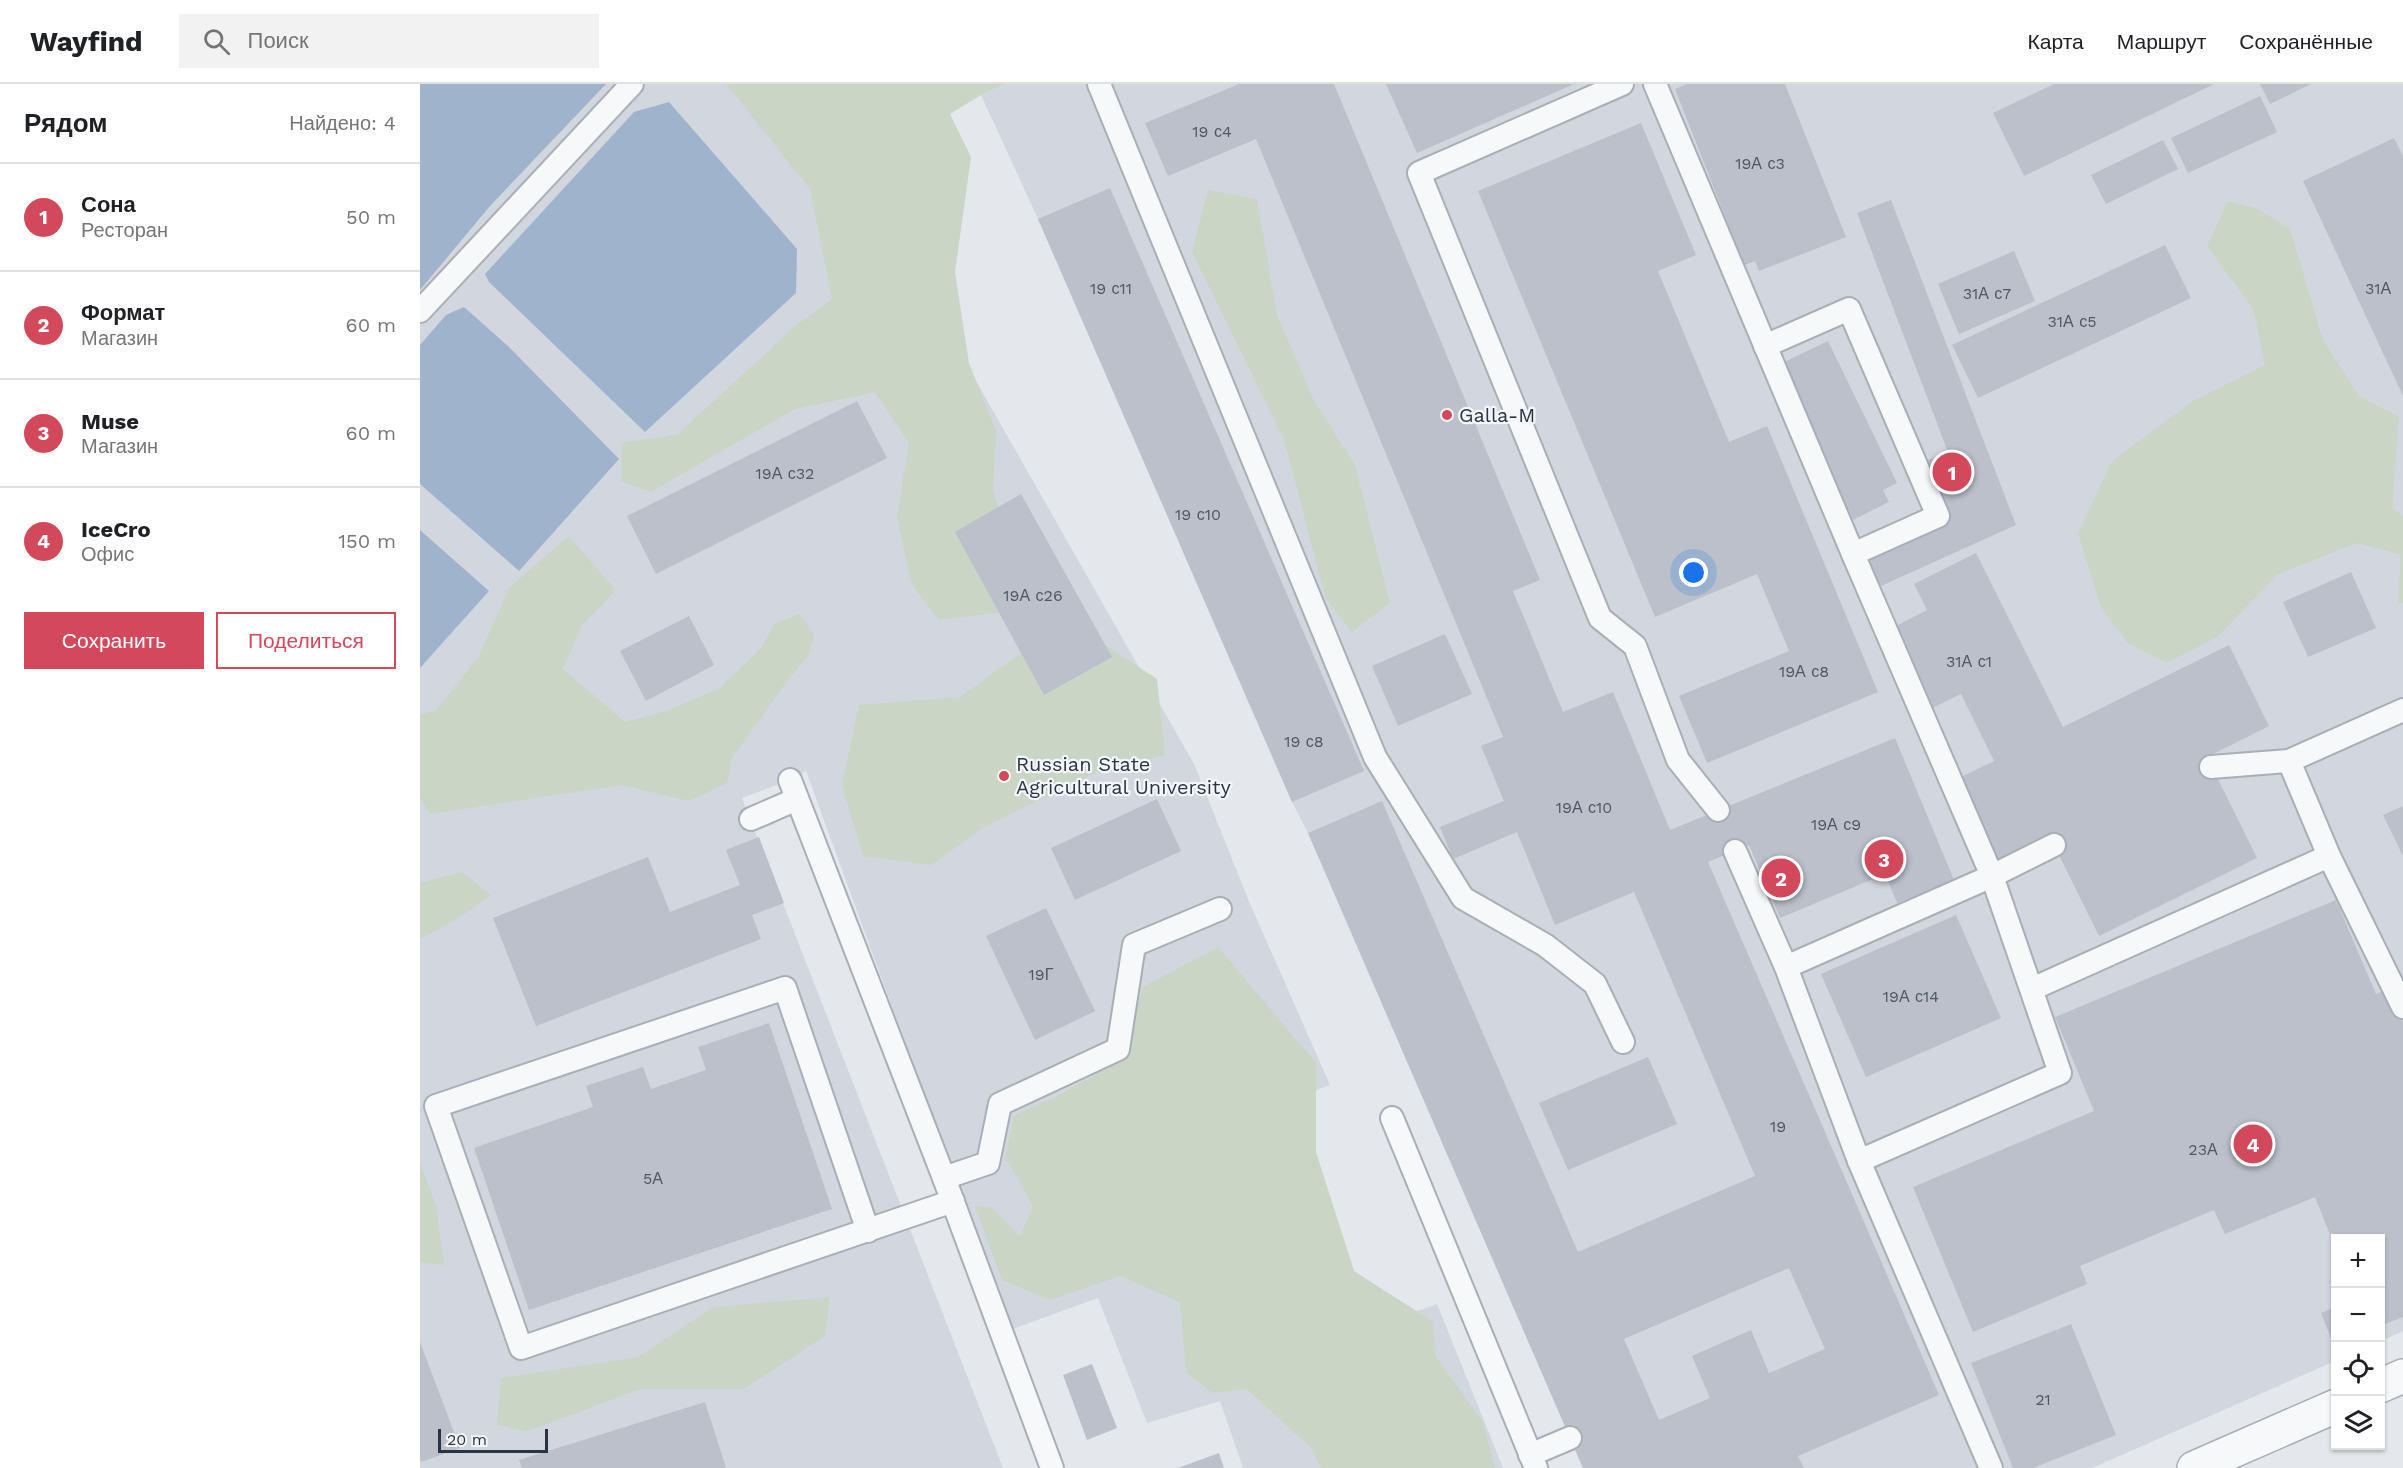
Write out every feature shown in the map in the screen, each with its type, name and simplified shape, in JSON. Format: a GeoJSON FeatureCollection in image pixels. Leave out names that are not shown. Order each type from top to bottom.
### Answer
{"type":"FeatureCollection","features":[{"type":"Feature","properties":{"kind":"street"},"geometry":{"type":"LineString","coordinates":[[2385,1384],[2403,1376]]}},
{"type":"Feature","properties":{"kind":"street"},"geometry":{"type":"LineString","coordinates":[[2194,1468],[2331,1408]]}},
{"type":"Feature","properties":{"kind":"lane"},"geometry":{"type":"LineString","coordinates":[[420,311],[632,84]]}},
{"type":"Feature","properties":{"kind":"lane"},"geometry":{"type":"LineString","coordinates":[[1099,84],[1375,756],[1463,898],[1545,945],[1595,984],[1623,1042]]}},
{"type":"Feature","properties":{"kind":"lane"},"geometry":{"type":"LineString","coordinates":[[1622,84],[1419,173],[1600,618],[1635,646],[1678,760],[1718,810]]}},
{"type":"Feature","properties":{"kind":"lane"},"geometry":{"type":"LineString","coordinates":[[1654,84],[1992,876],[2060,1072],[1859,1161]]}},
{"type":"Feature","properties":{"kind":"lane"},"geometry":{"type":"LineString","coordinates":[[1765,346],[1849,309],[1938,516],[1853,554]]}},
{"type":"Feature","properties":{"kind":"lane"},"geometry":{"type":"LineString","coordinates":[[2211,767],[2289,761],[2403,710]]}},
{"type":"Feature","properties":{"kind":"lane"},"geometry":{"type":"LineString","coordinates":[[2289,761],[2329,856],[2403,1007]]}},
{"type":"Feature","properties":{"kind":"lane"},"geometry":{"type":"LineString","coordinates":[[751,819],[794,790],[953,1201],[1052,1468]]}},
{"type":"Feature","properties":{"kind":"lane"},"geometry":{"type":"LineString","coordinates":[[1786,967],[1992,876],[2054,844]]}},
{"type":"Feature","properties":{"kind":"lane"},"geometry":{"type":"LineString","coordinates":[[1735,851],[1786,967],[1859,1161],[1991,1468]]}},
{"type":"Feature","properties":{"kind":"lane"},"geometry":{"type":"LineString","coordinates":[[2032,989],[2329,856]]}},
{"type":"Feature","properties":{"kind":"lane"},"geometry":{"type":"LineString","coordinates":[[944,1178],[988,1163],[1000,1104],[1118,1049],[1134,945],[1220,909]]}},
{"type":"Feature","properties":{"kind":"lane"},"geometry":{"type":"LineString","coordinates":[[868,1231],[785,988],[436,1106],[521,1348],[868,1231],[953,1201]]}},
{"type":"Feature","properties":{"kind":"lane"},"geometry":{"type":"LineString","coordinates":[[1392,1118],[1533,1461],[1570,1438]]}},
{"type":"Feature","properties":{"kind":"shaded area","name":"Russian State Agricultural University"},"geometry":{"type":"Polygon","coordinates":[[[420,84],[807,84],[1194,764],[1248,899],[1330,1085],[1279,1104],[1360,1332],[1437,1304],[1503,1468],[1243,1468],[1220,1401],[1147,1423],[1098,1298],[1010,1330],[806,771],[790,780],[742,798],[1003,1468],[420,1468],[420,84]]]}},
{"type":"Feature","properties":{"kind":"shaded area"},"geometry":{"type":"Polygon","coordinates":[[[1005,84],[2403,84],[2403,1331],[2385,1339],[2385,1234],[2331,1234],[2331,1363],[2092,1468],[1583,1468],[1308,833],[1292,802],[1038,219],[981,95],[1005,84]]]}},
{"type":"Feature","properties":{"kind":"green space"},"geometry":{"type":"Polygon","coordinates":[[[726,84],[1005,84],[981,95],[950,114],[971,157],[955,272],[969,363],[996,431],[993,487],[1021,610],[939,620],[912,585],[897,518],[909,443],[875,392],[795,409],[651,492],[621,481],[622,443],[678,434],[794,327],[832,299],[810,189],[726,84]]]}},
{"type":"Feature","properties":{"kind":"green space"},"geometry":{"type":"Polygon","coordinates":[[[1208,190],[1257,199],[1277,315],[1314,401],[1355,465],[1390,603],[1352,632],[1326,599],[1284,440],[1192,252],[1208,190]]]}},
{"type":"Feature","properties":{"kind":"green space"},"geometry":{"type":"Polygon","coordinates":[[[2228,201],[2258,209],[2290,229],[2323,340],[2359,396],[2399,417],[2392,508],[2403,516],[2403,603],[2398,604],[2401,555],[2357,543],[2278,574],[2217,637],[2166,663],[2127,643],[2101,607],[2078,533],[2112,461],[2193,401],[2265,365],[2253,309],[2207,246],[2228,201]]]}},
{"type":"Feature","properties":{"kind":"green space"},"geometry":{"type":"Polygon","coordinates":[[[568,536],[616,590],[582,625],[563,669],[625,722],[666,711],[718,689],[758,652],[775,624],[799,614],[814,634],[808,656],[787,681],[732,758],[727,783],[689,801],[622,785],[430,814],[420,797],[420,715],[436,710],[478,658],[509,588],[568,536]]]}},
{"type":"Feature","properties":{"kind":"green space"},"geometry":{"type":"Polygon","coordinates":[[[1062,643],[1107,646],[1157,679],[1165,755],[1092,774],[981,829],[931,865],[863,856],[842,785],[859,705],[960,697],[1029,647],[1062,643]]]}},
{"type":"Feature","properties":{"kind":"green space"},"geometry":{"type":"Polygon","coordinates":[[[462,872],[491,895],[457,919],[420,939],[420,883],[462,872]]]}},
{"type":"Feature","properties":{"kind":"green space"},"geometry":{"type":"Polygon","coordinates":[[[1218,947],[1316,1063],[1316,1152],[1354,1271],[1432,1321],[1436,1357],[1483,1422],[1495,1468],[1321,1468],[1312,1449],[1247,1389],[1213,1393],[1186,1373],[1180,1302],[1120,1276],[1050,1300],[1002,1280],[975,1206],[992,1208],[1020,1236],[1033,1206],[1005,1157],[1014,1116],[1053,1098],[1122,1060],[1143,987],[1218,947]]]}},
{"type":"Feature","properties":{"kind":"green space"},"geometry":{"type":"Polygon","coordinates":[[[420,1163],[436,1206],[444,1265],[420,1262],[420,1163]]]}},
{"type":"Feature","properties":{"kind":"green space"},"geometry":{"type":"Polygon","coordinates":[[[830,1297],[825,1336],[744,1389],[640,1389],[528,1431],[497,1425],[501,1378],[638,1357],[713,1307],[830,1297]]]}},
{"type":"Feature","properties":{"kind":"water"},"geometry":{"type":"Polygon","coordinates":[[[420,84],[606,84],[490,206],[420,290],[420,84]]]}},
{"type":"Feature","properties":{"kind":"water"},"geometry":{"type":"Polygon","coordinates":[[[669,102],[797,249],[796,293],[645,432],[489,282],[485,274],[634,112],[669,102]]]}},
{"type":"Feature","properties":{"kind":"water"},"geometry":{"type":"Polygon","coordinates":[[[464,307],[509,347],[619,459],[519,571],[420,484],[420,345],[446,315],[464,307]]]}},
{"type":"Feature","properties":{"kind":"water"},"geometry":{"type":"Polygon","coordinates":[[[420,530],[489,591],[420,668],[420,530]]]}},
{"type":"Feature","properties":{"kind":"building"},"geometry":{"type":"Polygon","coordinates":[[[1239,84],[1334,84],[1540,580],[1513,591],[1563,712],[1613,692],[1670,830],[1895,738],[1954,880],[1897,903],[1885,874],[1780,918],[1749,845],[1708,862],[1939,1395],[1798,1456],[1804,1468],[1583,1468],[1308,833],[1382,801],[1578,1252],[1755,1176],[1634,892],[1555,925],[1517,832],[1453,859],[1440,827],[1504,801],[1481,746],[1503,737],[1256,139],[1168,176],[1145,123],[1239,84]],[[1789,1268],[1624,1339],[1659,1420],[1710,1398],[1692,1356],[1751,1330],[1769,1373],[1825,1349],[1789,1268]]]}},
{"type":"Feature","properties":{"kind":"building"},"geometry":{"type":"Polygon","coordinates":[[[1386,84],[1574,84],[1417,153],[1386,84]]]}},
{"type":"Feature","properties":{"kind":"building"},"geometry":{"type":"Polygon","coordinates":[[[1687,84],[1785,84],[1846,237],[1759,271],[1755,261],[1744,265],[1675,89],[1687,84]]]}},
{"type":"Feature","properties":{"kind":"building"},"geometry":{"type":"Polygon","coordinates":[[[2054,84],[2214,84],[2024,176],[1993,113],[2054,84]]]}},
{"type":"Feature","properties":{"kind":"building"},"geometry":{"type":"Polygon","coordinates":[[[2260,84],[2311,84],[2270,104],[2260,84]]]}},
{"type":"Feature","properties":{"kind":"building"},"geometry":{"type":"Polygon","coordinates":[[[2260,96],[2277,132],[2188,173],[2171,138],[2260,96]]]}},
{"type":"Feature","properties":{"kind":"building"},"geometry":{"type":"Polygon","coordinates":[[[1641,123],[1696,255],[1658,271],[1729,442],[1767,426],[1878,692],[1707,763],[1679,696],[1789,651],[1757,574],[1655,617],[1478,191],[1641,123]]]}},
{"type":"Feature","properties":{"kind":"building"},"geometry":{"type":"Polygon","coordinates":[[[2394,138],[2403,156],[2403,396],[2303,181],[2394,138]]]}},
{"type":"Feature","properties":{"kind":"building"},"geometry":{"type":"Polygon","coordinates":[[[2163,140],[2178,169],[2106,204],[2091,175],[2163,140]]]}},
{"type":"Feature","properties":{"kind":"building"},"geometry":{"type":"Polygon","coordinates":[[[1110,188],[1364,771],[1292,802],[1038,219],[1110,188]]]}},
{"type":"Feature","properties":{"kind":"building"},"geometry":{"type":"Polygon","coordinates":[[[1891,200],[2016,525],[1872,590],[1858,559],[1951,518],[1928,460],[1948,452],[1857,213],[1891,200]]]}},
{"type":"Feature","properties":{"kind":"building"},"geometry":{"type":"Polygon","coordinates":[[[2165,245],[2191,298],[1978,398],[1952,345],[2165,245]]]}},
{"type":"Feature","properties":{"kind":"building"},"geometry":{"type":"Polygon","coordinates":[[[2014,251],[2035,301],[1959,334],[1938,284],[2014,251]]]}},
{"type":"Feature","properties":{"kind":"building"},"geometry":{"type":"Polygon","coordinates":[[[1828,341],[1897,483],[1883,490],[1889,502],[1853,520],[1778,365],[1828,341]]]}},
{"type":"Feature","properties":{"kind":"building"},"geometry":{"type":"Polygon","coordinates":[[[857,401],[887,458],[656,574],[627,516],[857,401]]]}},
{"type":"Feature","properties":{"kind":"building"},"geometry":{"type":"Polygon","coordinates":[[[1021,494],[1112,657],[1044,695],[955,532],[1021,494]]]}},
{"type":"Feature","properties":{"kind":"building"},"geometry":{"type":"Polygon","coordinates":[[[1976,553],[2063,727],[2229,645],[2269,726],[2207,757],[2257,858],[2099,936],[2049,835],[1999,859],[1959,778],[1994,761],[1961,694],[1932,708],[1892,628],[1927,610],[1914,584],[1976,553]]]}},
{"type":"Feature","properties":{"kind":"building"},"geometry":{"type":"Polygon","coordinates":[[[2351,572],[2376,628],[2308,657],[2283,602],[2351,572]]]}},
{"type":"Feature","properties":{"kind":"building"},"geometry":{"type":"Polygon","coordinates":[[[689,616],[714,665],[646,701],[620,651],[689,616]]]}},
{"type":"Feature","properties":{"kind":"building"},"geometry":{"type":"Polygon","coordinates":[[[1445,634],[1472,694],[1398,726],[1372,666],[1445,634]]]}},
{"type":"Feature","properties":{"kind":"building"},"geometry":{"type":"Polygon","coordinates":[[[1157,799],[1181,851],[1075,900],[1051,848],[1157,799]]]}},
{"type":"Feature","properties":{"kind":"building"},"geometry":{"type":"Polygon","coordinates":[[[2403,806],[2403,856],[2383,815],[2403,806]]]}},
{"type":"Feature","properties":{"kind":"building"},"geometry":{"type":"Polygon","coordinates":[[[759,837],[784,903],[752,915],[761,939],[536,1026],[493,918],[648,857],[670,912],[740,885],[726,850],[759,837]]]}},
{"type":"Feature","properties":{"kind":"building"},"geometry":{"type":"Polygon","coordinates":[[[2336,900],[2376,994],[2389,989],[2403,1023],[2403,1317],[2385,1324],[2385,1234],[2331,1234],[2331,1237],[2315,1197],[2225,1234],[2214,1210],[2080,1266],[2087,1284],[1973,1332],[1913,1187],[2094,1111],[2055,1017],[2336,900]]]}},
{"type":"Feature","properties":{"kind":"building"},"geometry":{"type":"Polygon","coordinates":[[[1046,908],[1095,1011],[1035,1040],[986,936],[1046,908]]]}},
{"type":"Feature","properties":{"kind":"building"},"geometry":{"type":"Polygon","coordinates":[[[1956,915],[2001,1018],[1866,1077],[1821,974],[1956,915]]]}},
{"type":"Feature","properties":{"kind":"building"},"geometry":{"type":"Polygon","coordinates":[[[769,1023],[832,1209],[529,1310],[474,1148],[593,1107],[586,1086],[643,1067],[651,1089],[706,1070],[698,1047],[769,1023]]]}},
{"type":"Feature","properties":{"kind":"building"},"geometry":{"type":"Polygon","coordinates":[[[1648,1057],[1677,1124],[1568,1170],[1539,1103],[1648,1057]]]}},
{"type":"Feature","properties":{"kind":"building"},"geometry":{"type":"Polygon","coordinates":[[[2331,1309],[2331,1338],[2321,1313],[2331,1309]]]}},
{"type":"Feature","properties":{"kind":"building"},"geometry":{"type":"Polygon","coordinates":[[[2071,1324],[2116,1435],[2033,1468],[2013,1468],[1971,1363],[2071,1324]]]}},
{"type":"Feature","properties":{"kind":"building"},"geometry":{"type":"Polygon","coordinates":[[[420,1342],[460,1448],[421,1462],[420,1459],[420,1342]]]}},
{"type":"Feature","properties":{"kind":"building"},"geometry":{"type":"Polygon","coordinates":[[[1092,1364],[1117,1428],[1087,1440],[1063,1375],[1092,1364]]]}},
{"type":"Feature","properties":{"kind":"building"},"geometry":{"type":"Polygon","coordinates":[[[705,1402],[726,1468],[522,1468],[519,1460],[705,1402]]]}},
{"type":"Feature","properties":{"kind":"building"},"geometry":{"type":"Polygon","coordinates":[[[1219,1453],[1224,1468],[1178,1468],[1219,1453]]]}},
{"type":"Feature","properties":{"kind":"place","name":"Galla-M"},"geometry":{"type":"Point","coordinates":[1447,415]}},
{"type":"Feature","properties":{"kind":"place","name":"Сона"},"geometry":{"type":"Point","coordinates":[1952,472]}},
{"type":"Feature","properties":{"kind":"place","name":"Russian State Agricultural University"},"geometry":{"type":"Point","coordinates":[1004,776]}},
{"type":"Feature","properties":{"kind":"place","name":"Muse"},"geometry":{"type":"Point","coordinates":[1884,859]}},
{"type":"Feature","properties":{"kind":"place","name":"Формат"},"geometry":{"type":"Point","coordinates":[1781,878]}},
{"type":"Feature","properties":{"kind":"place","name":"IceCro"},"geometry":{"type":"Point","coordinates":[2253,1144]}}]}
